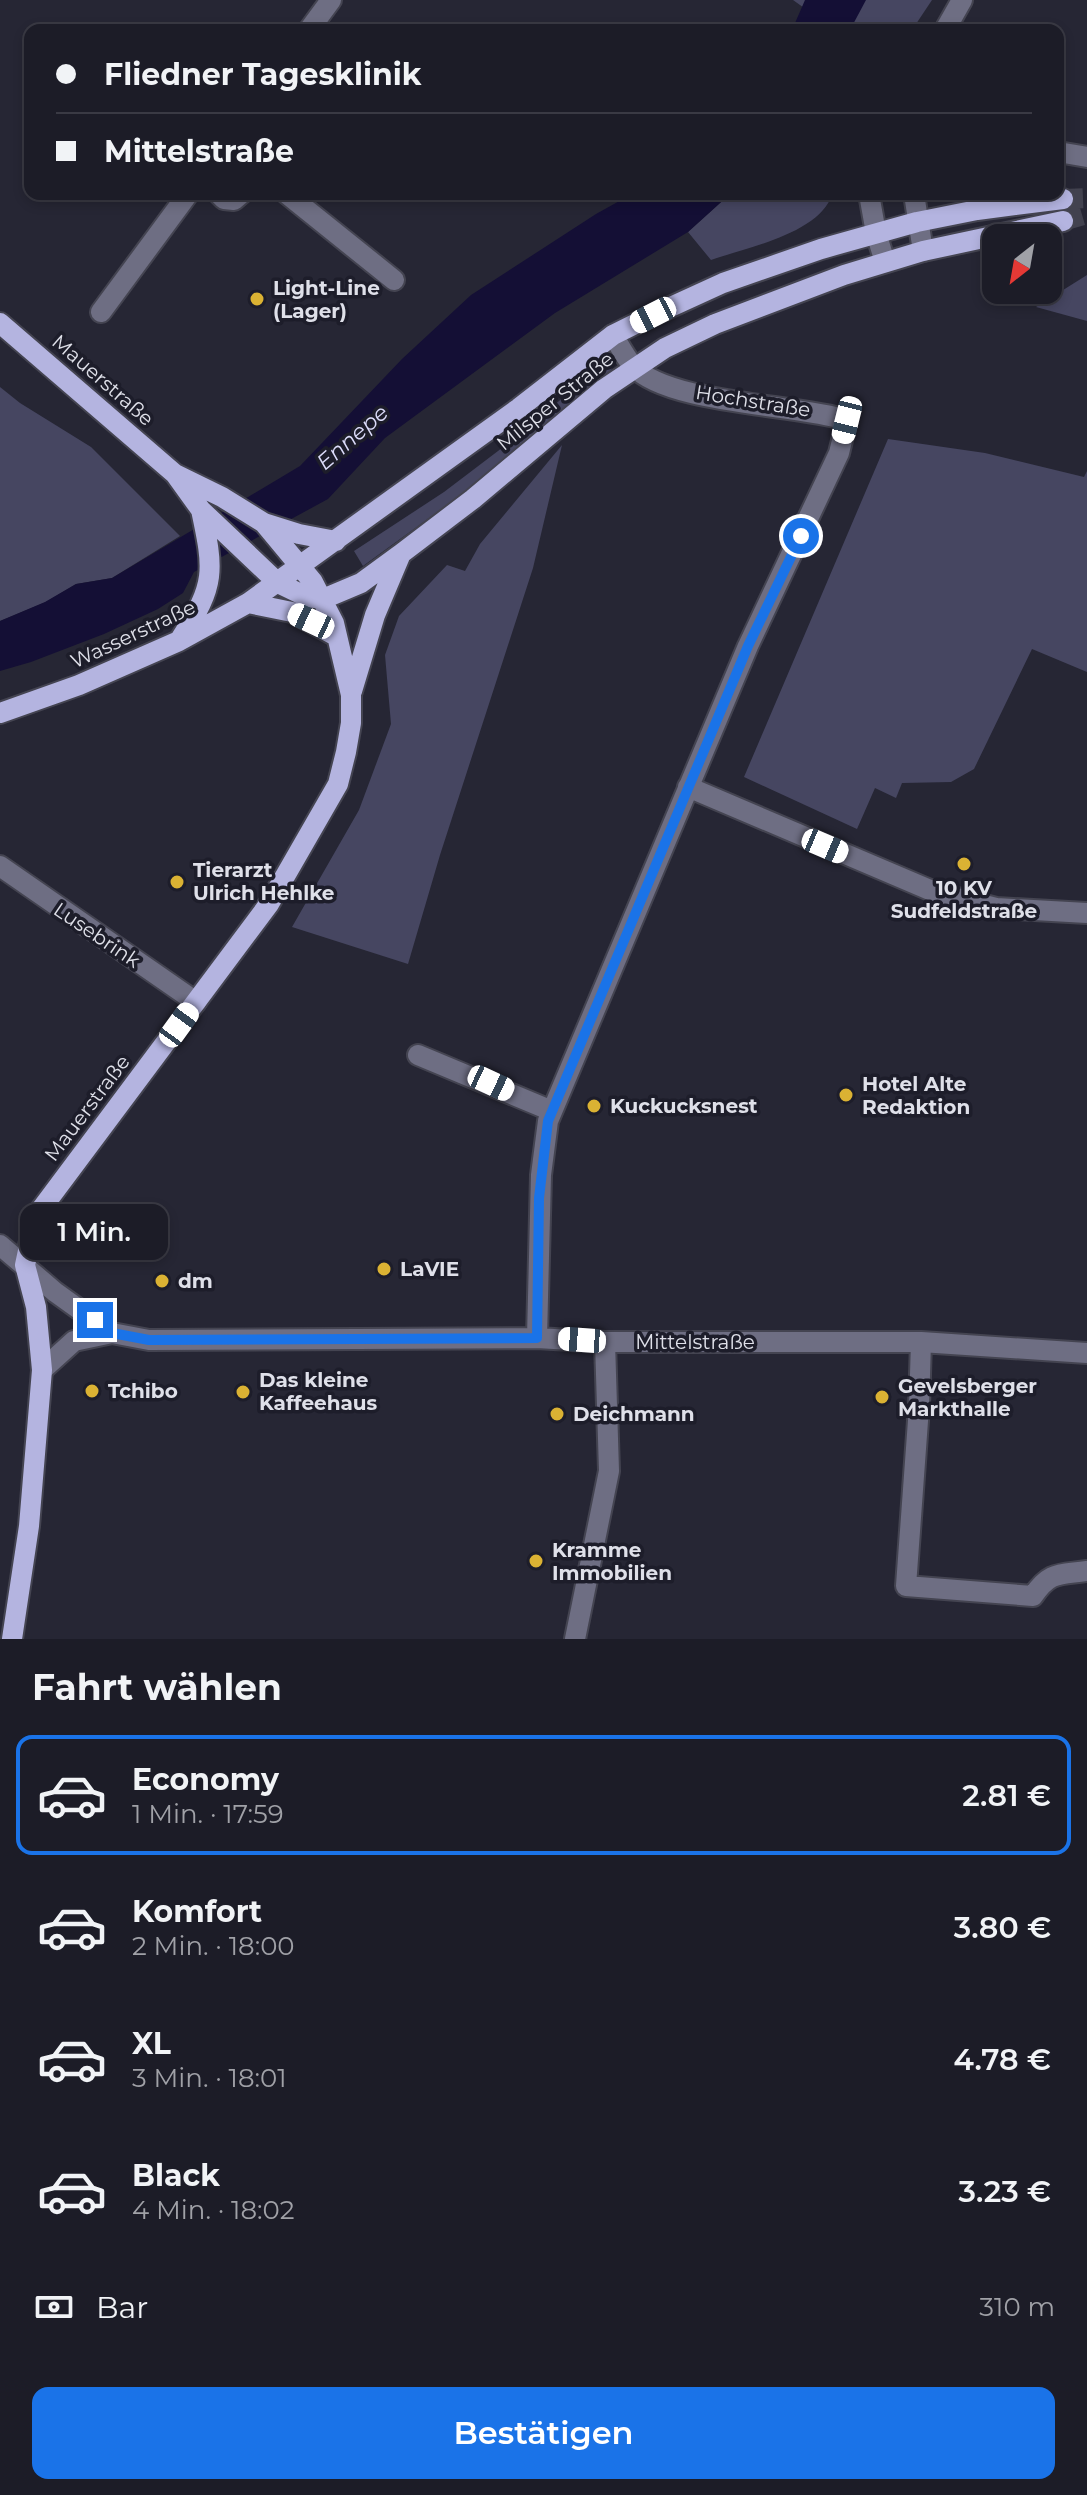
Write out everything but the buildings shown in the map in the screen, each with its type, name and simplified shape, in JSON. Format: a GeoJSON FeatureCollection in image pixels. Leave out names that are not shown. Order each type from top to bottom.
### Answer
{"type":"FeatureCollection","features":[{"type":"Feature","properties":{"kind":"main road","name":"Milsper Straße"},"geometry":{"type":"LineString","coordinates":[[278,583],[519,408],[613,335],[723,283],[821,249],[917,222],[977,210],[1055,200]]}},
{"type":"Feature","properties":{"kind":"main road","name":"Milsper Straße"},"geometry":{"type":"LineString","coordinates":[[323,599],[361,583],[402,553],[473,499],[604,389],[665,348],[715,324],[844,275],[923,251],[1063,221]]}},
{"type":"Feature","properties":{"kind":"main road","name":"Mauerstraße"},"geometry":{"type":"LineString","coordinates":[[0,323],[175,474],[201,510],[278,583]]}},
{"type":"Feature","properties":{"kind":"main road","name":"Mauerstraße"},"geometry":{"type":"LineString","coordinates":[[12,1639],[29,1526],[42,1370],[36,1307],[25,1265],[33,1227],[42,1208],[269,904],[338,784],[351,723],[351,695],[334,623],[302,566],[292,540],[222,497],[175,474]]}},
{"type":"Feature","properties":{"kind":"main road"},"geometry":{"type":"LineString","coordinates":[[179,641],[206,595],[212,571],[201,510]]}},
{"type":"Feature","properties":{"kind":"main road"},"geometry":{"type":"LineString","coordinates":[[292,540],[336,541]]}},
{"type":"Feature","properties":{"kind":"main road"},"geometry":{"type":"LineString","coordinates":[[351,695],[375,615],[402,553]]}},
{"type":"Feature","properties":{"kind":"main road"},"geometry":{"type":"LineString","coordinates":[[278,583],[307,597],[323,599]]}},
{"type":"Feature","properties":{"kind":"main road","name":"Wasserstraße"},"geometry":{"type":"LineString","coordinates":[[0,713],[79,685],[179,641],[278,583]]}},
{"type":"Feature","properties":{"kind":"main road"},"geometry":{"type":"LineString","coordinates":[[248,603],[292,612],[336,636]]}},
{"type":"Feature","properties":{"kind":"street"},"geometry":{"type":"LineString","coordinates":[[313,24],[331,0]]}},
{"type":"Feature","properties":{"kind":"street"},"geometry":{"type":"LineString","coordinates":[[948,24],[962,0]]}},
{"type":"Feature","properties":{"kind":"street"},"geometry":{"type":"LineString","coordinates":[[1064,153],[1087,157]]}},
{"type":"Feature","properties":{"kind":"street"},"geometry":{"type":"LineString","coordinates":[[101,312],[184,200]]}},
{"type":"Feature","properties":{"kind":"street"},"geometry":{"type":"LineString","coordinates":[[294,200],[394,280]]}},
{"type":"Feature","properties":{"kind":"street"},"geometry":{"type":"LineString","coordinates":[[870,200],[885,262]]}},
{"type":"Feature","properties":{"kind":"street"},"geometry":{"type":"LineString","coordinates":[[915,200],[923,251]]}},
{"type":"Feature","properties":{"kind":"street","name":"Hochstraße"},"geometry":{"type":"LineString","coordinates":[[537,1338],[541,1175],[548,1121],[748,646],[839,453],[847,420],[823,412],[730,401],[659,383],[634,367],[613,335]]}},
{"type":"Feature","properties":{"kind":"street"},"geometry":{"type":"LineString","coordinates":[[688,787],[937,893],[996,908],[1087,913]]}},
{"type":"Feature","properties":{"kind":"street","name":"Lusebrink"},"geometry":{"type":"LineString","coordinates":[[0,866],[196,1002]]}},
{"type":"Feature","properties":{"kind":"street"},"geometry":{"type":"LineString","coordinates":[[418,1055],[552,1111]]}},
{"type":"Feature","properties":{"kind":"street","name":"Mittelstraße"},"geometry":{"type":"LineString","coordinates":[[0,1245],[55,1292],[112,1333]]}},
{"type":"Feature","properties":{"kind":"street","name":"Mittelstraße"},"geometry":{"type":"LineString","coordinates":[[42,1370],[74,1341],[112,1333],[149,1340],[537,1338],[605,1342],[921,1342],[1087,1353]]}},
{"type":"Feature","properties":{"kind":"street"},"geometry":{"type":"LineString","coordinates":[[575,1639],[609,1471],[605,1342]]}},
{"type":"Feature","properties":{"kind":"street"},"geometry":{"type":"LineString","coordinates":[[921,1342],[906,1586],[1033,1596],[1044,1580],[1055,1575],[1087,1571]]}},
{"type":"Feature","properties":{"kind":"shaded area"},"geometry":{"type":"Polygon","coordinates":[[[793,0],[932,0],[916,24],[827,24],[793,0]]]}},
{"type":"Feature","properties":{"kind":"shaded area"},"geometry":{"type":"Polygon","coordinates":[[[723,200],[829,200],[825,208],[798,229],[711,260],[688,232],[723,200]]]}},
{"type":"Feature","properties":{"kind":"shaded area"},"geometry":{"type":"Polygon","coordinates":[[[1087,275],[1087,321],[1036,307],[1041,304],[1062,304],[1062,291],[1087,275]]]}},
{"type":"Feature","properties":{"kind":"shaded area"},"geometry":{"type":"Polygon","coordinates":[[[607,357],[614,364],[600,380],[458,497],[363,566],[354,551],[444,492],[498,451],[607,357]]]}},
{"type":"Feature","properties":{"kind":"shaded area"},"geometry":{"type":"Polygon","coordinates":[[[0,387],[91,447],[180,536],[112,578],[76,584],[46,602],[0,621],[0,387]]]}},
{"type":"Feature","properties":{"kind":"shaded area"},"geometry":{"type":"Polygon","coordinates":[[[888,439],[985,453],[1084,477],[1087,471],[1087,672],[1032,649],[974,769],[951,782],[902,783],[896,798],[875,788],[857,829],[744,777],[888,439]]]}},
{"type":"Feature","properties":{"kind":"shaded area"},"geometry":{"type":"Polygon","coordinates":[[[562,445],[533,568],[408,964],[292,927],[359,810],[391,724],[385,655],[399,616],[447,565],[465,571],[480,544],[562,445]]]}},
{"type":"Feature","properties":{"kind":"water"},"geometry":{"type":"Polygon","coordinates":[[[805,0],[866,0],[853,24],[795,24],[805,0]]]}},
{"type":"Feature","properties":{"kind":"water","name":"Ennepe"},"geometry":{"type":"Polygon","coordinates":[[[621,200],[723,200],[688,232],[555,313],[385,438],[328,499],[194,572],[183,593],[158,609],[104,634],[0,671],[0,621],[45,602],[76,584],[112,578],[300,466],[402,359],[471,295],[621,200]]]}},
{"type":"Feature","properties":{"kind":"tunnel"},"geometry":{"type":"LineString","coordinates":[[1064,199],[1087,198]]}},
{"type":"Feature","properties":{"kind":"tunnel"},"geometry":{"type":"LineString","coordinates":[[1063,221],[1087,214]]}},
{"type":"Feature","properties":{"kind":"place","name":"Light-Line (Lager)"},"geometry":{"type":"Point","coordinates":[257,299]}},
{"type":"Feature","properties":{"kind":"place","name":"10 KV Sudfeldstraße"},"geometry":{"type":"Point","coordinates":[964,864]}},
{"type":"Feature","properties":{"kind":"place","name":"Tierarzt Ulrich Hehlke"},"geometry":{"type":"Point","coordinates":[177,882]}},
{"type":"Feature","properties":{"kind":"place","name":"Hotel Alte Redaktion"},"geometry":{"type":"Point","coordinates":[846,1095]}},
{"type":"Feature","properties":{"kind":"place","name":"Kuckucksnest"},"geometry":{"type":"Point","coordinates":[594,1106]}},
{"type":"Feature","properties":{"kind":"place","name":"LaVIE"},"geometry":{"type":"Point","coordinates":[384,1269]}},
{"type":"Feature","properties":{"kind":"place","name":"dm"},"geometry":{"type":"Point","coordinates":[162,1281]}},
{"type":"Feature","properties":{"kind":"place","name":"Tchibo"},"geometry":{"type":"Point","coordinates":[92,1391]}},
{"type":"Feature","properties":{"kind":"place","name":"Das kleine Kaffeehaus"},"geometry":{"type":"Point","coordinates":[243,1392]}},
{"type":"Feature","properties":{"kind":"place","name":"Gevelsberger Markthalle"},"geometry":{"type":"Point","coordinates":[882,1397]}},
{"type":"Feature","properties":{"kind":"place","name":"Deichmann"},"geometry":{"type":"Point","coordinates":[557,1414]}},
{"type":"Feature","properties":{"kind":"place","name":"Kramme Immobilien"},"geometry":{"type":"Point","coordinates":[536,1561]}},
{"type":"Feature","properties":{"kind":"route"},"geometry":{"type":"LineString","coordinates":[[95,1320],[112,1333],[149,1340],[537,1338],[539,1198],[548,1121],[748,646],[801,536]]}}]}
